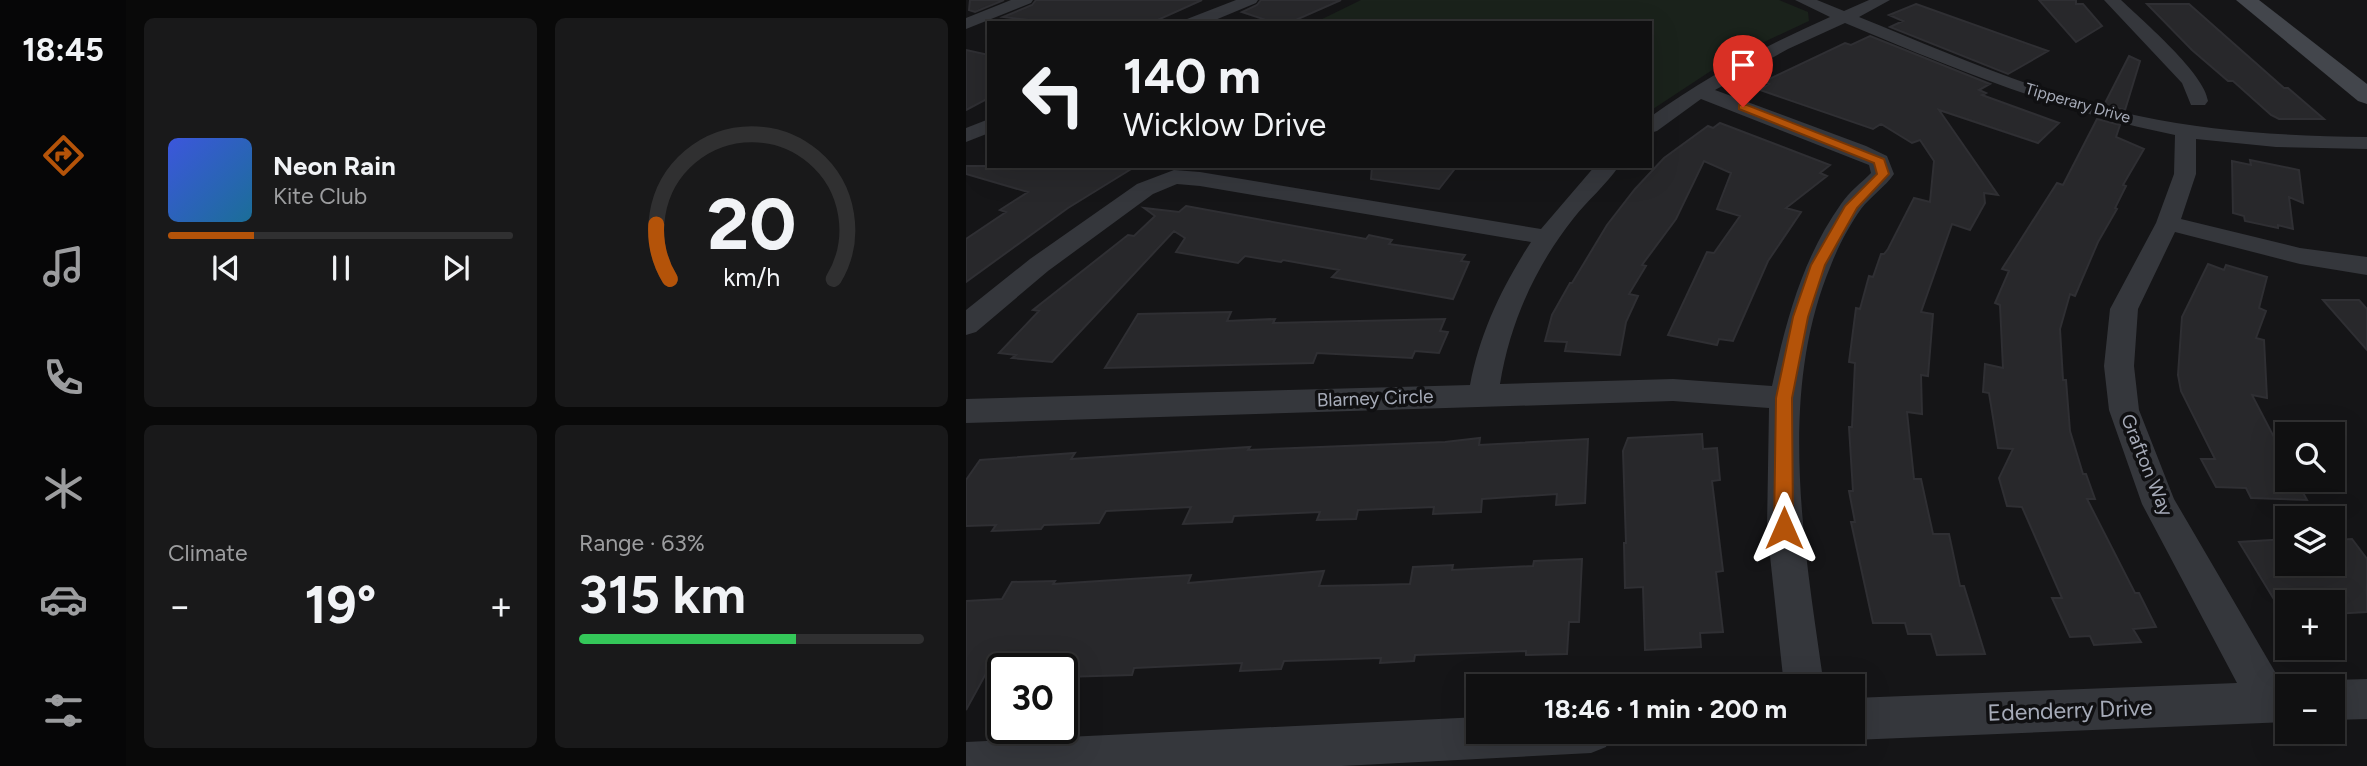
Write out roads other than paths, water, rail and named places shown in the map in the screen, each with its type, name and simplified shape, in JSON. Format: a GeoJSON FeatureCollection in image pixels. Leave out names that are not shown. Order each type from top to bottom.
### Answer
{"type":"FeatureCollection","features":[{"type":"Feature","properties":{"kind":"main road"},"geometry":{"type":"LineString","coordinates":[[2246,0],[2367,96]]}},
{"type":"Feature","properties":{"kind":"street"},"geometry":{"type":"LineString","coordinates":[[966,24],[1025,0]]}},
{"type":"Feature","properties":{"kind":"street"},"geometry":{"type":"LineString","coordinates":[[1199,21],[1250,0]]}},
{"type":"Feature","properties":{"kind":"street","name":"Tipperary Drive"},"geometry":{"type":"LineString","coordinates":[[1803,0],[2038,92],[2092,109],[2185,131],[2285,141],[2367,143]]}},
{"type":"Feature","properties":{"kind":"street"},"geometry":{"type":"LineString","coordinates":[[1652,126],[1699,91],[1782,45],[1882,0]]}},
{"type":"Feature","properties":{"kind":"street"},"geometry":{"type":"LineString","coordinates":[[2112,0],[2190,80],[2197,91],[2198,101]]}},
{"type":"Feature","properties":{"kind":"street"},"geometry":{"type":"LineString","coordinates":[[1699,91],[1880,161],[1883,174],[1851,206],[1818,265],[1801,317],[1784,398],[1784,528],[1802,674]]}},
{"type":"Feature","properties":{"kind":"street"},"geometry":{"type":"LineString","coordinates":[[966,136],[987,125]]}},
{"type":"Feature","properties":{"kind":"street","name":"Grafton Way"},"geometry":{"type":"LineString","coordinates":[[2185,131],[2185,174],[2168,223],[2124,309],[2119,366],[2124,410],[2159,504],[2275,695]]}},
{"type":"Feature","properties":{"kind":"street"},"geometry":{"type":"LineString","coordinates":[[1483,395],[1493,341],[1525,268],[1546,237],[1606,168]]}},
{"type":"Feature","properties":{"kind":"street"},"geometry":{"type":"LineString","coordinates":[[966,325],[1039,265],[1145,189],[1174,177],[1200,179],[1546,237]]}},
{"type":"Feature","properties":{"kind":"street"},"geometry":{"type":"LineString","coordinates":[[2168,223],[2300,256],[2362,264],[2367,267]]}},
{"type":"Feature","properties":{"kind":"street","name":"Blarney Circle"},"geometry":{"type":"LineString","coordinates":[[966,411],[1673,390],[1784,398]]}},
{"type":"Feature","properties":{"kind":"street"},"geometry":{"type":"LineString","coordinates":[[2345,700],[2367,699]]}},
{"type":"Feature","properties":{"kind":"street","name":"Edenderry Drive"},"geometry":{"type":"LineString","coordinates":[[1865,719],[2275,702]]}},
{"type":"Feature","properties":{"kind":"street"},"geometry":{"type":"LineString","coordinates":[[966,764],[1361,754],[1466,744]]}}]}
